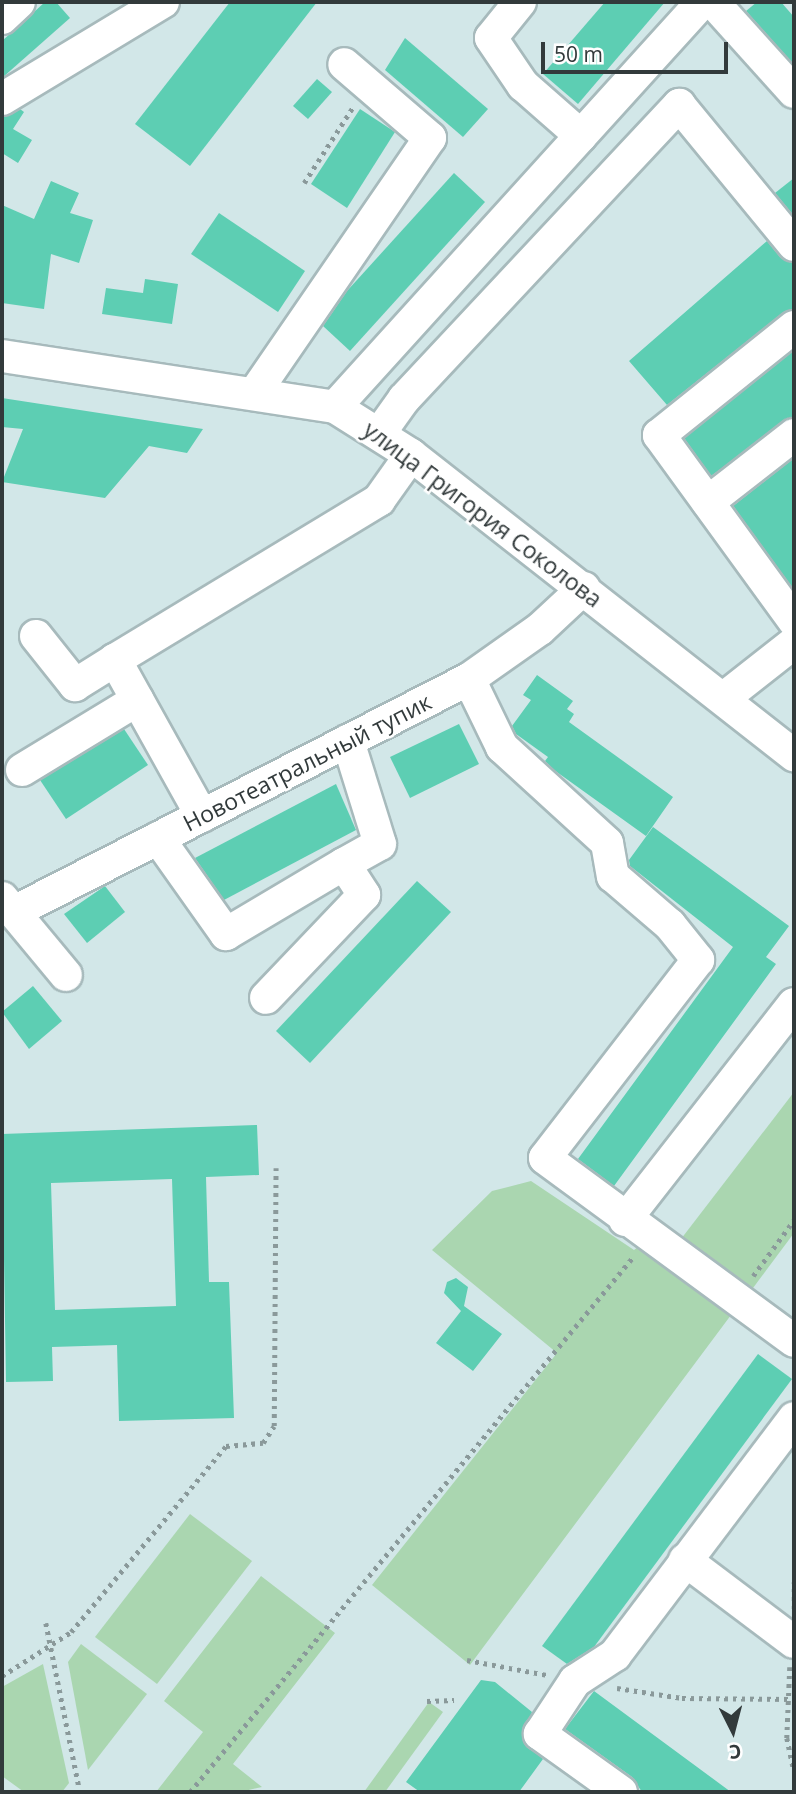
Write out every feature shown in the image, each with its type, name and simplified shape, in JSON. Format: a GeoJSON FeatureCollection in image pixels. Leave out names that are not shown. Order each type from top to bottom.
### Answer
{"type":"FeatureCollection","features":[{"type":"Feature","properties":{"kind":"street"},"geometry":{"type":"LineString","coordinates":[[2,18],[19,2]]}},
{"type":"Feature","properties":{"kind":"street"},"geometry":{"type":"LineString","coordinates":[[2,99],[163,2]]}},
{"type":"Feature","properties":{"kind":"street"},"geometry":{"type":"LineString","coordinates":[[520,2],[491,38],[523,85],[581,136]]}},
{"type":"Feature","properties":{"kind":"street"},"geometry":{"type":"LineString","coordinates":[[335,407],[702,2]]}},
{"type":"Feature","properties":{"kind":"street"},"geometry":{"type":"LineString","coordinates":[[713,2],[794,92]]}},
{"type":"Feature","properties":{"kind":"street"},"geometry":{"type":"LineString","coordinates":[[256,391],[430,138],[344,64]]}},
{"type":"Feature","properties":{"kind":"street"},"geometry":{"type":"LineString","coordinates":[[379,434],[404,399],[679,105],[794,245]]}},
{"type":"Feature","properties":{"kind":"street"},"geometry":{"type":"LineString","coordinates":[[794,327],[659,435],[794,621]]}},
{"type":"Feature","properties":{"kind":"street","name":"улица Григория Соколова"},"geometry":{"type":"LineString","coordinates":[[2,356],[256,391],[335,407],[411,455],[584,587],[794,755]]}},
{"type":"Feature","properties":{"kind":"street"},"geometry":{"type":"LineString","coordinates":[[708,502],[794,435]]}},
{"type":"Feature","properties":{"kind":"street"},"geometry":{"type":"LineString","coordinates":[[36,636],[75,685],[379,500],[411,455]]}},
{"type":"Feature","properties":{"kind":"street","name":"Новотеатральный тупик"},"geometry":{"type":"LineString","coordinates":[[66,975],[8,905],[158,838],[469,679],[540,629],[584,587]]}},
{"type":"Feature","properties":{"kind":"street"},"geometry":{"type":"LineString","coordinates":[[724,698],[794,643]]}},
{"type":"Feature","properties":{"kind":"street"},"geometry":{"type":"LineString","coordinates":[[115,660],[202,816]]}},
{"type":"Feature","properties":{"kind":"street"},"geometry":{"type":"LineString","coordinates":[[469,679],[502,747],[607,843],[613,876],[670,925],[698,960],[545,1158],[794,1341]]}},
{"type":"Feature","properties":{"kind":"street"},"geometry":{"type":"LineString","coordinates":[[22,770],[137,701]]}},
{"type":"Feature","properties":{"kind":"street"},"geometry":{"type":"LineString","coordinates":[[158,838],[226,934],[380,844],[348,741]]}},
{"type":"Feature","properties":{"kind":"street"},"geometry":{"type":"LineString","coordinates":[[266,998],[364,895],[344,864]]}},
{"type":"Feature","properties":{"kind":"street"},"geometry":{"type":"LineString","coordinates":[[638,1228],[794,1004]]}},
{"type":"Feature","properties":{"kind":"street"},"geometry":{"type":"LineString","coordinates":[[621,1792],[540,1734],[575,1681],[615,1654],[794,1418]]}},
{"type":"Feature","properties":{"kind":"street"},"geometry":{"type":"LineString","coordinates":[[685,1560],[794,1641]]}},
{"type":"Feature","properties":{"kind":"path"},"geometry":{"type":"LineString","coordinates":[[304,183],[368,84]]}},
{"type":"Feature","properties":{"kind":"path"},"geometry":{"type":"LineString","coordinates":[[2,1676],[71,1632],[226,1446],[263,1443],[274,1426],[276,1168]]}},
{"type":"Feature","properties":{"kind":"path"},"geometry":{"type":"LineString","coordinates":[[735,1299],[794,1220]]}},
{"type":"Feature","properties":{"kind":"path"},"geometry":{"type":"LineString","coordinates":[[190,1792],[638,1228]]}},
{"type":"Feature","properties":{"kind":"path"},"geometry":{"type":"LineString","coordinates":[[794,1582],[794,1641],[787,1699],[787,1738],[794,1770]]}},
{"type":"Feature","properties":{"kind":"path"},"geometry":{"type":"LineString","coordinates":[[46,1623],[80,1792]]}},
{"type":"Feature","properties":{"kind":"path"},"geometry":{"type":"LineString","coordinates":[[467,1660],[682,1698],[794,1699]]}},
{"type":"Feature","properties":{"kind":"path"},"geometry":{"type":"LineString","coordinates":[[427,1701],[454,1700]]}},
{"type":"Feature","properties":{"kind":"green space"},"geometry":{"type":"Polygon","coordinates":[[[794,1092],[794,1233],[750,1292],[681,1239],[794,1092]]]}},
{"type":"Feature","properties":{"kind":"green space"},"geometry":{"type":"Polygon","coordinates":[[[531,1181],[634,1250],[642,1244],[734,1311],[470,1665],[372,1585],[557,1353],[432,1250],[492,1191],[531,1181]]]}},
{"type":"Feature","properties":{"kind":"green space"},"geometry":{"type":"Polygon","coordinates":[[[190,1514],[252,1561],[157,1684],[95,1637],[190,1514]]]}},
{"type":"Feature","properties":{"kind":"green space"},"geometry":{"type":"Polygon","coordinates":[[[261,1576],[335,1633],[233,1764],[262,1787],[240,1792],[156,1792],[203,1732],[164,1701],[261,1576]]]}},
{"type":"Feature","properties":{"kind":"green space"},"geometry":{"type":"Polygon","coordinates":[[[81,1644],[147,1694],[88,1770],[68,1662],[81,1644]]]}},
{"type":"Feature","properties":{"kind":"green space"},"geometry":{"type":"Polygon","coordinates":[[[43,1664],[69,1783],[62,1792],[24,1792],[2,1776],[2,1687],[43,1664]]]}},
{"type":"Feature","properties":{"kind":"green space"},"geometry":{"type":"Polygon","coordinates":[[[429,1702],[443,1712],[385,1792],[364,1792],[429,1702]]]}},
{"type":"Feature","properties":{"kind":"building"},"geometry":{"type":"Polygon","coordinates":[[[45,2],[56,2],[70,18],[2,78],[2,41],[45,2]]]}},
{"type":"Feature","properties":{"kind":"building"},"geometry":{"type":"Polygon","coordinates":[[[230,2],[317,2],[190,166],[135,124],[230,2]]]}},
{"type":"Feature","properties":{"kind":"building"},"geometry":{"type":"Polygon","coordinates":[[[605,2],[665,2],[578,104],[543,74],[605,2]]]}},
{"type":"Feature","properties":{"kind":"building"},"geometry":{"type":"Polygon","coordinates":[[[757,2],[781,2],[794,17],[794,65],[746,11],[757,2]]]}},
{"type":"Feature","properties":{"kind":"building"},"geometry":{"type":"Polygon","coordinates":[[[405,38],[488,109],[463,137],[385,70],[405,38]]]}},
{"type":"Feature","properties":{"kind":"building"},"geometry":{"type":"Polygon","coordinates":[[[317,79],[332,92],[308,119],[293,106],[317,79]]]}},
{"type":"Feature","properties":{"kind":"building"},"geometry":{"type":"Polygon","coordinates":[[[20,109],[24,112],[13,129],[32,140],[18,163],[2,153],[2,117],[20,109]]]}},
{"type":"Feature","properties":{"kind":"building"},"geometry":{"type":"Polygon","coordinates":[[[360,109],[395,132],[347,208],[311,184],[360,109]]]}},
{"type":"Feature","properties":{"kind":"building"},"geometry":{"type":"Polygon","coordinates":[[[454,173],[485,202],[350,351],[323,326],[347,291],[454,173]]]}},
{"type":"Feature","properties":{"kind":"building"},"geometry":{"type":"Polygon","coordinates":[[[794,178],[794,216],[775,193],[794,178]]]}},
{"type":"Feature","properties":{"kind":"building"},"geometry":{"type":"Polygon","coordinates":[[[51,181],[79,193],[70,213],[93,220],[79,263],[51,254],[44,309],[2,303],[2,205],[34,219],[51,181]]]}},
{"type":"Feature","properties":{"kind":"building"},"geometry":{"type":"Polygon","coordinates":[[[219,213],[305,271],[278,312],[191,254],[219,213]]]}},
{"type":"Feature","properties":{"kind":"building"},"geometry":{"type":"Polygon","coordinates":[[[767,241],[780,257],[794,263],[794,309],[783,313],[667,405],[629,361],[767,241]]]}},
{"type":"Feature","properties":{"kind":"building"},"geometry":{"type":"Polygon","coordinates":[[[145,279],[178,284],[172,324],[102,314],[106,288],[143,293],[145,279]]]}},
{"type":"Feature","properties":{"kind":"building"},"geometry":{"type":"Polygon","coordinates":[[[794,350],[794,417],[711,476],[684,438],[794,350]]]}},
{"type":"Feature","properties":{"kind":"building"},"geometry":{"type":"Polygon","coordinates":[[[2,398],[203,429],[187,453],[149,446],[105,498],[2,482],[23,429],[2,427],[2,398]]]}},
{"type":"Feature","properties":{"kind":"building"},"geometry":{"type":"Polygon","coordinates":[[[794,458],[794,590],[733,506],[794,458]]]}},
{"type":"Feature","properties":{"kind":"building"},"geometry":{"type":"Polygon","coordinates":[[[537,675],[573,701],[567,709],[574,714],[569,722],[673,797],[646,836],[554,770],[545,761],[548,757],[516,734],[512,726],[531,700],[523,695],[537,675]]]}},
{"type":"Feature","properties":{"kind":"building"},"geometry":{"type":"Polygon","coordinates":[[[459,724],[479,764],[410,798],[390,757],[459,724]]]}},
{"type":"Feature","properties":{"kind":"building"},"geometry":{"type":"Polygon","coordinates":[[[124,729],[148,765],[66,819],[40,780],[124,729]]]}},
{"type":"Feature","properties":{"kind":"building"},"geometry":{"type":"Polygon","coordinates":[[[336,784],[356,830],[224,900],[195,858],[336,784]]]}},
{"type":"Feature","properties":{"kind":"building"},"geometry":{"type":"Polygon","coordinates":[[[653,827],[789,926],[766,957],[776,964],[614,1186],[578,1159],[733,947],[630,866],[629,860],[653,827]]]}},
{"type":"Feature","properties":{"kind":"building"},"geometry":{"type":"Polygon","coordinates":[[[417,881],[451,912],[310,1063],[276,1031],[417,881]]]}},
{"type":"Feature","properties":{"kind":"building"},"geometry":{"type":"Polygon","coordinates":[[[105,886],[125,912],[87,943],[64,914],[105,886]]]}},
{"type":"Feature","properties":{"kind":"building"},"geometry":{"type":"Polygon","coordinates":[[[33,986],[62,1021],[29,1049],[2,1012],[33,986]]]}},
{"type":"Feature","properties":{"kind":"building"},"geometry":{"type":"Polygon","coordinates":[[[257,1125],[259,1175],[206,1177],[209,1282],[229,1282],[234,1418],[119,1421],[117,1345],[52,1347],[53,1381],[6,1382],[2,1134],[257,1125]],[[172,1179],[51,1183],[55,1310],[176,1306],[172,1179]]]}},
{"type":"Feature","properties":{"kind":"building"},"geometry":{"type":"Polygon","coordinates":[[[456,1278],[468,1287],[464,1306],[502,1334],[473,1371],[436,1343],[461,1311],[444,1293],[447,1282],[456,1278]]]}},
{"type":"Feature","properties":{"kind":"building"},"geometry":{"type":"Polygon","coordinates":[[[758,1354],[792,1379],[594,1647],[567,1664],[542,1646],[758,1354]]]}},
{"type":"Feature","properties":{"kind":"building"},"geometry":{"type":"Polygon","coordinates":[[[481,1680],[495,1682],[532,1712],[523,1741],[543,1759],[519,1792],[420,1792],[406,1782],[481,1680]]]}},
{"type":"Feature","properties":{"kind":"building"},"geometry":{"type":"Polygon","coordinates":[[[594,1691],[731,1792],[642,1792],[632,1777],[565,1729],[594,1691]]]}}]}
